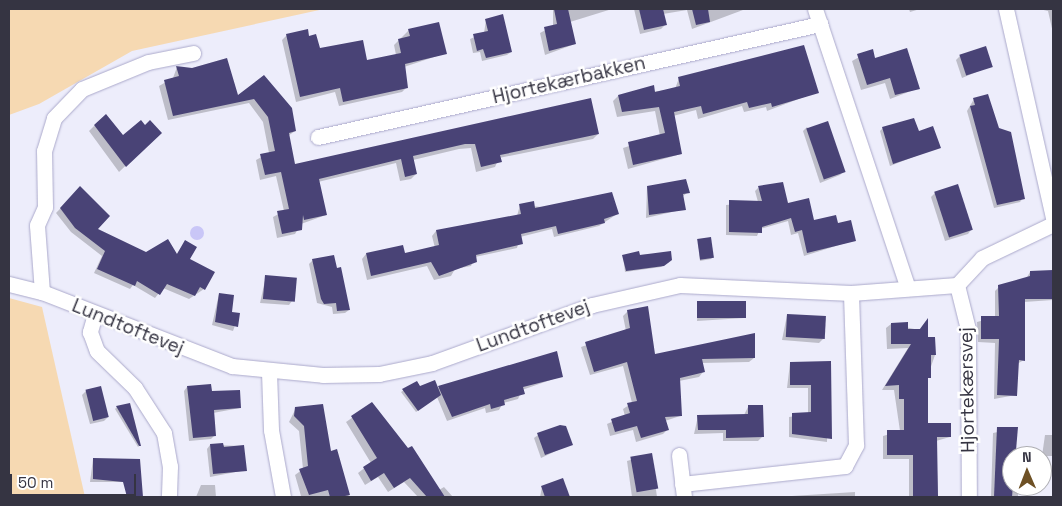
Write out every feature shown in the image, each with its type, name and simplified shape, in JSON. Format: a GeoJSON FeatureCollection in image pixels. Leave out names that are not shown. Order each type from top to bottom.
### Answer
{"type":"FeatureCollection","features":[{"type":"Feature","properties":{"kind":"street"},"geometry":{"type":"LineString","coordinates":[[815,9],[908,288]]}},
{"type":"Feature","properties":{"kind":"street"},"geometry":{"type":"LineString","coordinates":[[1006,9],[1053,218]]}},
{"type":"Feature","properties":{"kind":"street","name":"Hjortekærbakken"},"geometry":{"type":"LineString","coordinates":[[318,137],[820,24]]}},
{"type":"Feature","properties":{"kind":"street"},"geometry":{"type":"LineString","coordinates":[[42,292],[37,225],[45,207],[44,151],[54,118],[82,89],[148,62],[193,53]]}},
{"type":"Feature","properties":{"kind":"street"},"geometry":{"type":"LineString","coordinates":[[957,285],[982,258],[1053,224]]}},
{"type":"Feature","properties":{"kind":"street","name":"Lundtoftevej"},"geometry":{"type":"LineString","coordinates":[[9,284],[42,292],[201,356],[269,372],[323,375],[402,370],[592,305],[680,285],[851,293],[957,285]]}},
{"type":"Feature","properties":{"kind":"street","name":"Hjortekærsvej"},"geometry":{"type":"LineString","coordinates":[[957,285],[968,329],[969,497]]}},
{"type":"Feature","properties":{"kind":"street"},"geometry":{"type":"LineString","coordinates":[[679,455],[683,491],[845,466],[856,445],[851,293]]}},
{"type":"Feature","properties":{"kind":"street"},"geometry":{"type":"LineString","coordinates":[[95,314],[90,332],[97,351],[135,388],[164,433],[170,466],[169,497]]}},
{"type":"Feature","properties":{"kind":"street"},"geometry":{"type":"LineString","coordinates":[[269,372],[271,430],[283,497]]}},
{"type":"Feature","properties":{"kind":"shaded area"},"geometry":{"type":"Polygon","coordinates":[[[9,9],[324,9],[132,51],[39,104],[9,115],[9,9]]]}},
{"type":"Feature","properties":{"kind":"shaded area"},"geometry":{"type":"Polygon","coordinates":[[[9,298],[42,307],[85,497],[9,497],[9,298]]]}},
{"type":"Feature","properties":{"kind":"water"},"geometry":{"type":"Polygon","coordinates":[[[197,226],[202,228],[204,233],[202,238],[197,240],[192,238],[190,233],[192,228],[197,226]]]}},
{"type":"Feature","properties":{"kind":"building"},"geometry":{"type":"Polygon","coordinates":[[[554,9],[568,9],[576,44],[549,51],[544,27],[557,24],[554,9]]]}},
{"type":"Feature","properties":{"kind":"building"},"geometry":{"type":"Polygon","coordinates":[[[639,9],[663,9],[667,25],[644,30],[639,9]]]}},
{"type":"Feature","properties":{"kind":"building"},"geometry":{"type":"Polygon","coordinates":[[[692,9],[708,9],[710,22],[696,25],[692,9]]]}},
{"type":"Feature","properties":{"kind":"building"},"geometry":{"type":"Polygon","coordinates":[[[503,14],[512,52],[486,58],[483,49],[477,51],[473,34],[488,31],[485,19],[503,14]]]}},
{"type":"Feature","properties":{"kind":"building"},"geometry":{"type":"Polygon","coordinates":[[[439,22],[447,54],[405,64],[408,88],[343,102],[340,88],[300,97],[286,34],[308,29],[309,36],[316,34],[320,48],[363,40],[367,60],[401,53],[398,39],[410,36],[408,29],[439,22]]]}},
{"type":"Feature","properties":{"kind":"building"},"geometry":{"type":"Polygon","coordinates":[[[804,45],[819,93],[772,107],[771,103],[749,108],[747,102],[703,114],[701,106],[674,112],[682,154],[633,165],[628,142],[665,133],[659,107],[622,112],[618,95],[654,85],[655,92],[680,86],[678,77],[804,45]]]}},
{"type":"Feature","properties":{"kind":"building"},"geometry":{"type":"Polygon","coordinates":[[[986,46],[993,67],[966,76],[959,55],[986,46]]]}},
{"type":"Feature","properties":{"kind":"building"},"geometry":{"type":"Polygon","coordinates":[[[907,48],[920,89],[895,95],[890,78],[867,85],[857,54],[873,49],[875,58],[907,48]]]}},
{"type":"Feature","properties":{"kind":"building"},"geometry":{"type":"Polygon","coordinates":[[[227,58],[238,95],[264,75],[292,108],[296,131],[289,133],[295,164],[591,98],[599,134],[500,155],[502,162],[481,167],[475,144],[465,144],[413,156],[417,174],[405,177],[401,159],[319,179],[327,215],[304,220],[303,215],[302,230],[282,234],[277,211],[289,209],[281,172],[265,175],[260,154],[275,151],[268,117],[254,99],[173,116],[164,80],[179,76],[176,66],[192,68],[227,58]]]}},
{"type":"Feature","properties":{"kind":"building"},"geometry":{"type":"Polygon","coordinates":[[[988,94],[999,128],[1011,132],[1025,199],[997,205],[970,106],[975,105],[973,98],[988,94]]]}},
{"type":"Feature","properties":{"kind":"building"},"geometry":{"type":"Polygon","coordinates":[[[106,114],[123,135],[141,120],[145,125],[150,120],[162,133],[126,167],[94,125],[106,114]]]}},
{"type":"Feature","properties":{"kind":"building"},"geometry":{"type":"Polygon","coordinates":[[[914,118],[919,131],[933,126],[941,148],[893,164],[882,127],[914,118]]]}},
{"type":"Feature","properties":{"kind":"building"},"geometry":{"type":"Polygon","coordinates":[[[828,121],[846,172],[824,180],[806,128],[828,121]]]}},
{"type":"Feature","properties":{"kind":"building"},"geometry":{"type":"Polygon","coordinates":[[[686,179],[690,193],[683,194],[686,210],[649,215],[647,186],[686,179]]]}},
{"type":"Feature","properties":{"kind":"building"},"geometry":{"type":"Polygon","coordinates":[[[783,182],[788,203],[809,198],[814,220],[836,215],[838,223],[851,220],[856,241],[807,253],[802,230],[795,232],[791,218],[762,227],[762,233],[729,232],[729,200],[762,201],[758,186],[783,182]]]}},
{"type":"Feature","properties":{"kind":"building"},"geometry":{"type":"Polygon","coordinates":[[[958,184],[973,230],[949,237],[934,192],[958,184]]]}},
{"type":"Feature","properties":{"kind":"building"},"geometry":{"type":"Polygon","coordinates":[[[80,186],[110,216],[98,229],[146,252],[168,239],[177,254],[185,240],[197,247],[190,259],[215,272],[205,290],[200,287],[195,296],[167,284],[160,295],[137,281],[135,286],[97,269],[105,251],[75,228],[60,208],[80,186]]]}},
{"type":"Feature","properties":{"kind":"building"},"geometry":{"type":"Polygon","coordinates":[[[612,192],[619,214],[604,219],[605,223],[558,234],[556,226],[521,234],[523,244],[476,255],[477,262],[439,276],[431,262],[371,276],[366,253],[403,245],[405,253],[439,245],[436,230],[521,214],[519,204],[534,201],[535,208],[612,192]]]}},
{"type":"Feature","properties":{"kind":"building"},"geometry":{"type":"Polygon","coordinates":[[[711,237],[714,258],[700,260],[697,239],[711,237]]]}},
{"type":"Feature","properties":{"kind":"building"},"geometry":{"type":"Polygon","coordinates":[[[639,251],[640,255],[671,251],[672,260],[664,266],[626,271],[622,255],[639,251]]]}},
{"type":"Feature","properties":{"kind":"building"},"geometry":{"type":"Polygon","coordinates":[[[334,255],[337,268],[341,267],[350,310],[337,311],[336,303],[324,304],[321,299],[312,259],[334,255]]]}},
{"type":"Feature","properties":{"kind":"building"},"geometry":{"type":"Polygon","coordinates":[[[1053,270],[1053,299],[1025,299],[1025,361],[1019,360],[1017,396],[997,395],[999,339],[981,339],[981,316],[999,316],[998,285],[1030,276],[1030,271],[1053,270]]]}},
{"type":"Feature","properties":{"kind":"building"},"geometry":{"type":"Polygon","coordinates":[[[265,275],[297,278],[295,302],[263,299],[265,275]]]}},
{"type":"Feature","properties":{"kind":"building"},"geometry":{"type":"Polygon","coordinates":[[[219,293],[234,295],[232,312],[240,313],[238,327],[215,322],[219,293]]]}},
{"type":"Feature","properties":{"kind":"building"},"geometry":{"type":"Polygon","coordinates":[[[697,301],[746,301],[746,318],[697,318],[697,301]]]}},
{"type":"Feature","properties":{"kind":"building"},"geometry":{"type":"Polygon","coordinates":[[[648,306],[655,354],[755,333],[755,358],[702,359],[705,372],[680,378],[682,416],[665,417],[669,430],[641,438],[637,426],[615,432],[611,419],[630,413],[627,403],[637,401],[627,362],[594,372],[585,342],[630,328],[627,310],[648,306]]]}},
{"type":"Feature","properties":{"kind":"building"},"geometry":{"type":"Polygon","coordinates":[[[787,314],[826,316],[825,339],[786,337],[787,314]]]}},
{"type":"Feature","properties":{"kind":"building"},"geometry":{"type":"Polygon","coordinates":[[[928,318],[928,337],[935,337],[936,355],[931,355],[931,378],[928,378],[928,423],[951,423],[951,437],[937,437],[938,497],[913,497],[913,455],[887,455],[887,430],[904,430],[904,399],[899,399],[899,385],[885,386],[911,344],[891,344],[891,323],[908,322],[908,329],[920,329],[928,318]]]}},
{"type":"Feature","properties":{"kind":"building"},"geometry":{"type":"Polygon","coordinates":[[[557,351],[563,377],[523,387],[525,394],[504,400],[505,405],[491,409],[490,404],[452,417],[438,386],[557,351]]]}},
{"type":"Feature","properties":{"kind":"building"},"geometry":{"type":"Polygon","coordinates":[[[831,361],[832,439],[792,434],[792,413],[811,412],[811,385],[790,385],[790,362],[831,361]]]}},
{"type":"Feature","properties":{"kind":"building"},"geometry":{"type":"Polygon","coordinates":[[[435,380],[441,395],[418,411],[402,389],[417,381],[420,386],[435,380]]]}},
{"type":"Feature","properties":{"kind":"building"},"geometry":{"type":"Polygon","coordinates":[[[211,384],[212,391],[240,390],[241,408],[214,410],[216,436],[193,438],[187,386],[211,384]]]}},
{"type":"Feature","properties":{"kind":"building"},"geometry":{"type":"Polygon","coordinates":[[[101,386],[109,417],[93,421],[85,390],[101,386]]]}},
{"type":"Feature","properties":{"kind":"building"},"geometry":{"type":"Polygon","coordinates":[[[372,402],[408,448],[412,446],[445,497],[427,497],[410,478],[394,488],[384,473],[371,481],[363,467],[377,458],[351,416],[372,402]]]}},
{"type":"Feature","properties":{"kind":"building"},"geometry":{"type":"Polygon","coordinates":[[[130,403],[141,446],[139,446],[116,406],[130,403]]]}},
{"type":"Feature","properties":{"kind":"building"},"geometry":{"type":"Polygon","coordinates":[[[323,404],[331,451],[337,449],[350,495],[330,497],[328,490],[309,495],[299,469],[308,466],[304,426],[294,416],[295,407],[323,404]]]}},
{"type":"Feature","properties":{"kind":"building"},"geometry":{"type":"Polygon","coordinates":[[[748,405],[763,405],[764,437],[726,438],[726,430],[698,430],[697,415],[748,414],[748,405]]]}},
{"type":"Feature","properties":{"kind":"building"},"geometry":{"type":"Polygon","coordinates":[[[560,425],[566,426],[573,445],[545,455],[537,433],[560,425]]]}},
{"type":"Feature","properties":{"kind":"building"},"geometry":{"type":"Polygon","coordinates":[[[997,427],[1018,427],[1016,446],[1002,446],[1002,496],[1012,497],[994,497],[997,427]]]}},
{"type":"Feature","properties":{"kind":"building"},"geometry":{"type":"Polygon","coordinates":[[[223,443],[224,447],[244,445],[247,471],[213,474],[210,444],[223,443]]]}},
{"type":"Feature","properties":{"kind":"building"},"geometry":{"type":"Polygon","coordinates":[[[652,453],[658,488],[637,492],[630,457],[652,453]]]}},
{"type":"Feature","properties":{"kind":"building"},"geometry":{"type":"Polygon","coordinates":[[[93,458],[140,459],[143,497],[127,497],[123,482],[93,479],[93,458]]]}},
{"type":"Feature","properties":{"kind":"building"},"geometry":{"type":"Polygon","coordinates":[[[563,478],[570,497],[545,497],[541,486],[563,478]]]}}]}
